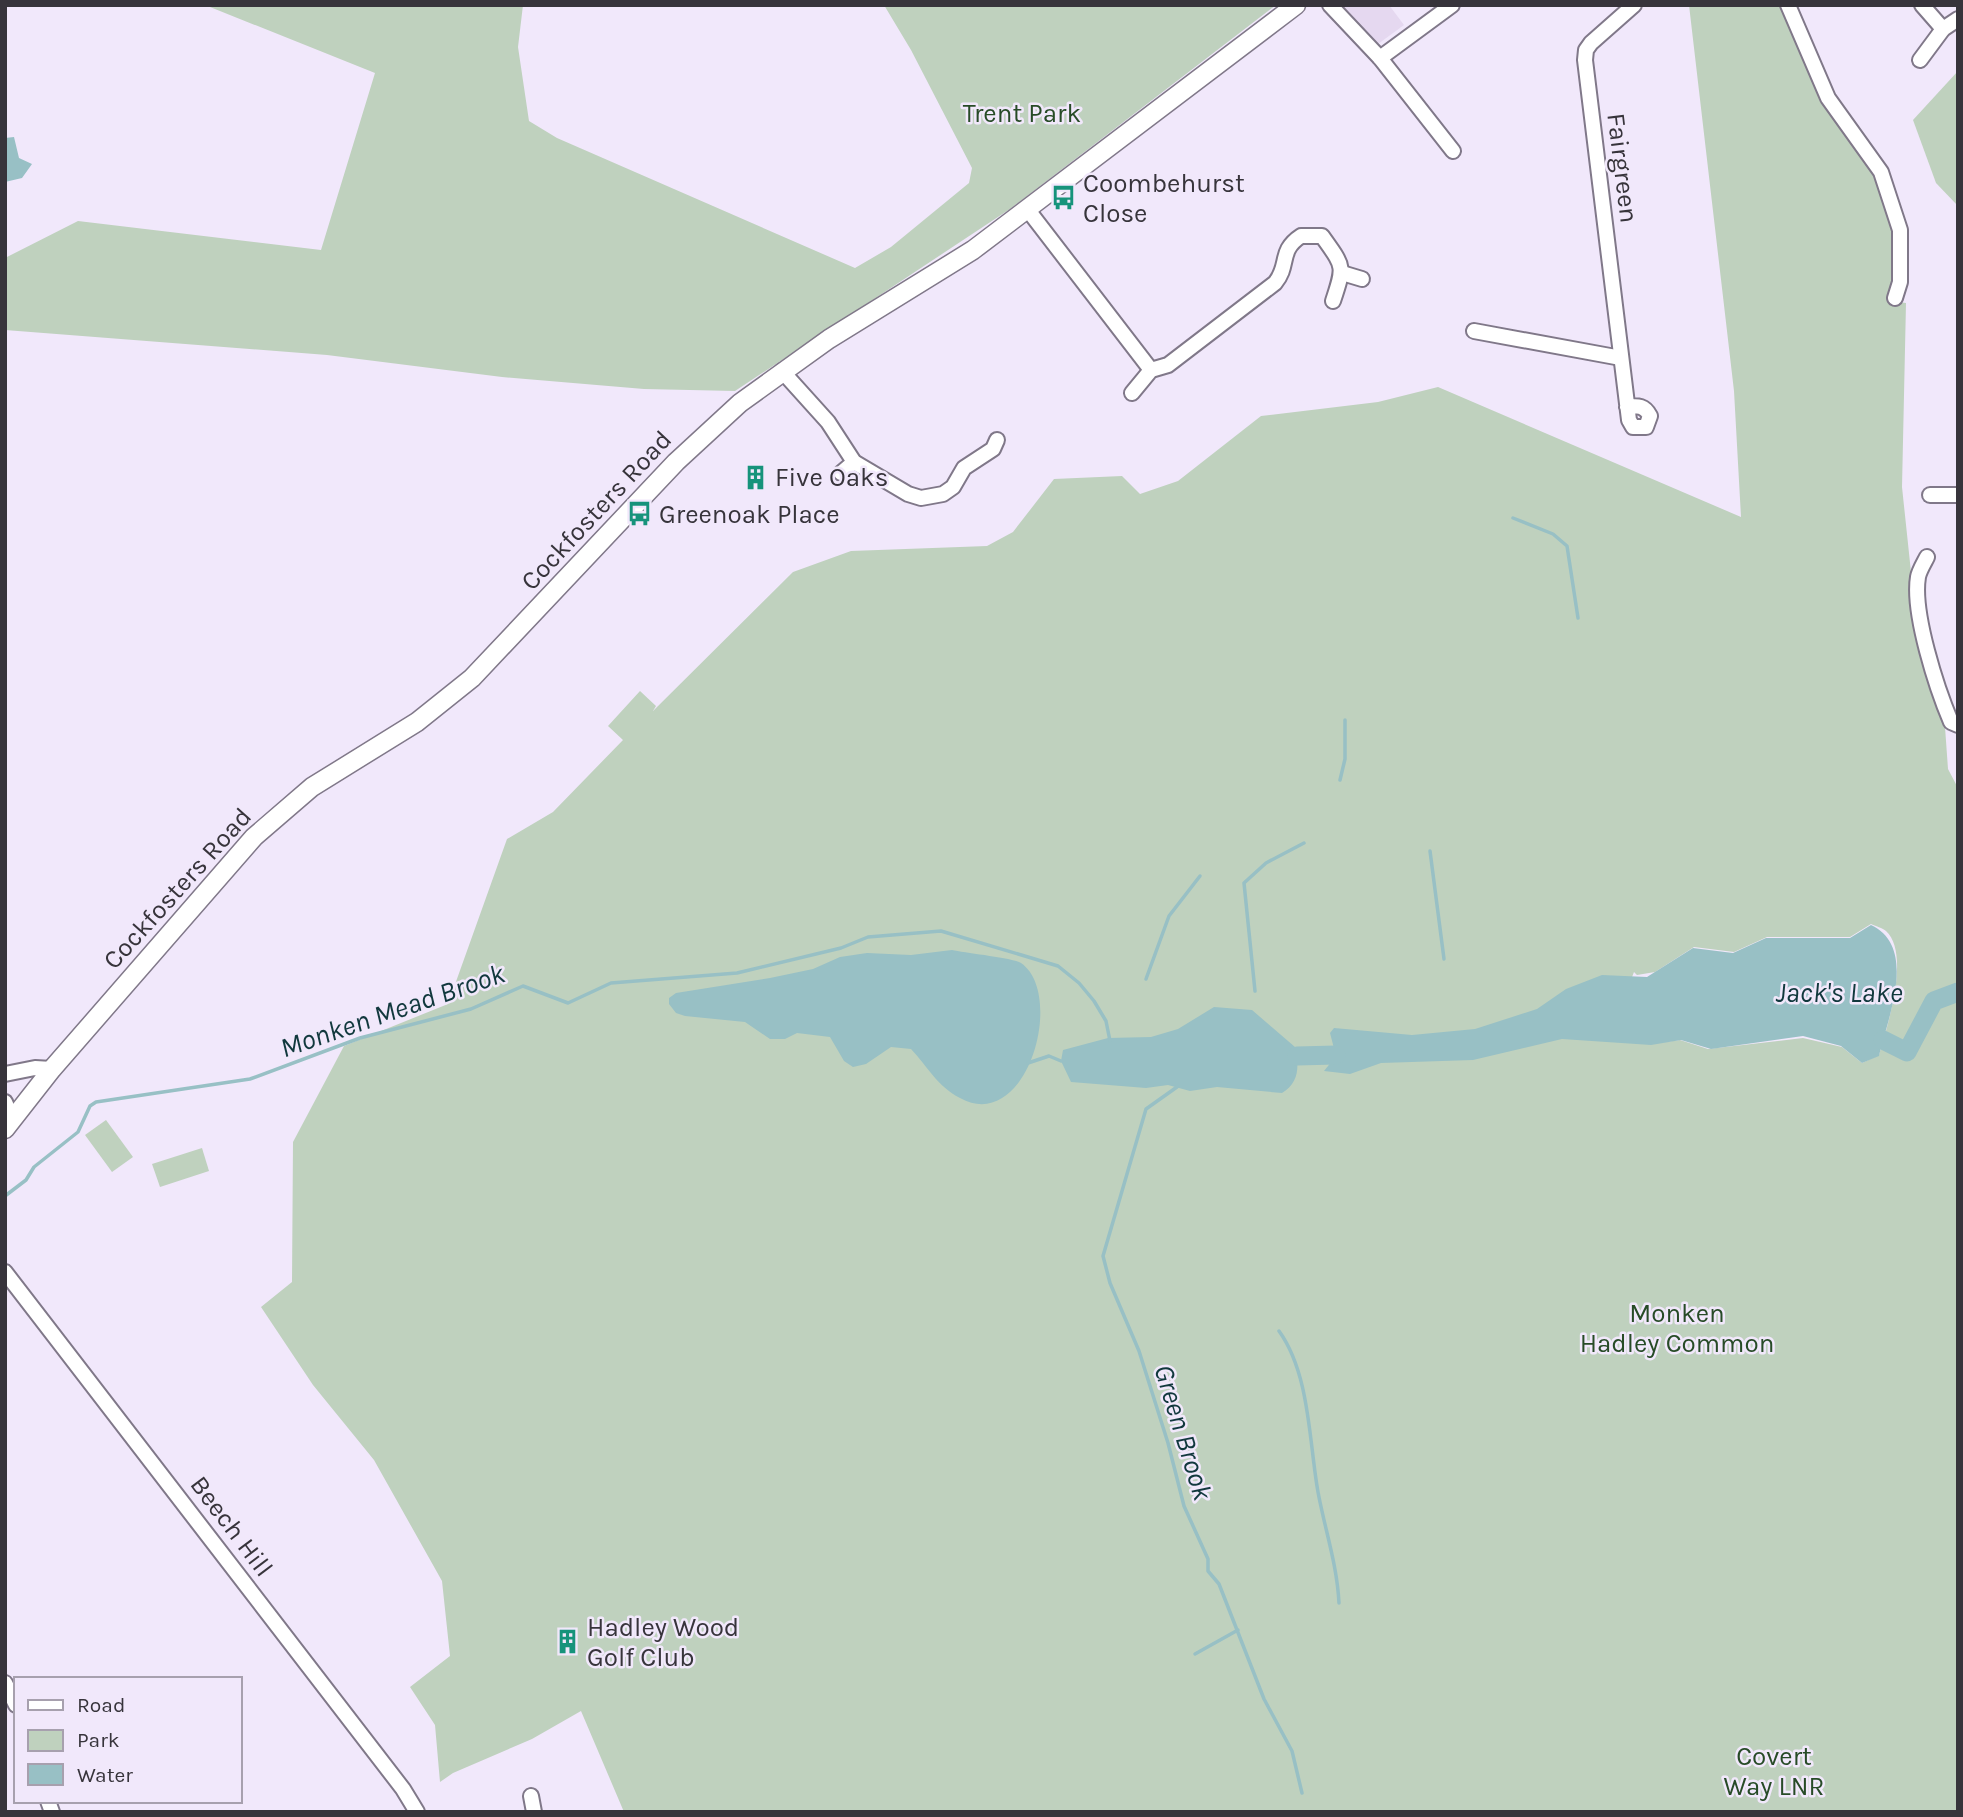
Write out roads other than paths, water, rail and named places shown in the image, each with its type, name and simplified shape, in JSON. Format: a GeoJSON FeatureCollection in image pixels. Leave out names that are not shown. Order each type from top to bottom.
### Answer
{"type":"FeatureCollection","features":[{"type":"Feature","properties":{"kind":"main road","name":"Cockfosters Road"},"geometry":{"type":"LineString","coordinates":[[9,1124],[52,1069],[254,837],[313,787],[416,722],[472,678],[676,461],[740,403],[782,371],[973,250],[1296,5]]}},
{"type":"Feature","properties":{"kind":"street"},"geometry":{"type":"LineString","coordinates":[[1330,5],[1380,58],[1453,151]]}},
{"type":"Feature","properties":{"kind":"street"},"geometry":{"type":"LineString","coordinates":[[1380,58],[1452,5]]}},
{"type":"Feature","properties":{"kind":"street","name":"Fairgreen"},"geometry":{"type":"LineString","coordinates":[[1627,407],[1585,60],[1586,50],[1591,43],[1634,5]]}},
{"type":"Feature","properties":{"kind":"street"},"geometry":{"type":"LineString","coordinates":[[1788,5],[1828,98],[1881,172],[1900,230],[1900,282],[1895,298]]}},
{"type":"Feature","properties":{"kind":"street"},"geometry":{"type":"LineString","coordinates":[[1922,5],[1943,29]]}},
{"type":"Feature","properties":{"kind":"street"},"geometry":{"type":"LineString","coordinates":[[1920,60],[1943,29],[1958,19]]}},
{"type":"Feature","properties":{"kind":"street"},"geometry":{"type":"LineString","coordinates":[[1028,210],[1151,370]]}},
{"type":"Feature","properties":{"kind":"street"},"geometry":{"type":"LineString","coordinates":[[1132,393],[1151,370],[1168,365],[1275,283],[1284,267],[1286,248],[1301,236],[1322,236],[1341,265],[1342,273],[1333,301]]}},
{"type":"Feature","properties":{"kind":"street"},"geometry":{"type":"LineString","coordinates":[[1342,273],[1363,279]]}},
{"type":"Feature","properties":{"kind":"street"},"geometry":{"type":"LineString","coordinates":[[1474,331],[1621,358]]}},
{"type":"Feature","properties":{"kind":"street"},"geometry":{"type":"LineString","coordinates":[[782,371],[828,422],[854,462],[908,494],[933,497],[953,487],[964,468],[993,449],[997,440]]}},
{"type":"Feature","properties":{"kind":"street"},"geometry":{"type":"LineString","coordinates":[[841,473],[854,462]]}},
{"type":"Feature","properties":{"kind":"street"},"geometry":{"type":"LineString","coordinates":[[1930,495],[1958,495]]}},
{"type":"Feature","properties":{"kind":"street"},"geometry":{"type":"LineString","coordinates":[[1927,557],[1918,576],[1919,604],[1941,699],[1951,722],[1958,725]]}},
{"type":"Feature","properties":{"kind":"street"},"geometry":{"type":"LineString","coordinates":[[5,1074],[36,1068],[52,1069]]}},
{"type":"Feature","properties":{"kind":"street"},"geometry":{"type":"LineString","coordinates":[[5,1102],[9,1124]]}},
{"type":"Feature","properties":{"kind":"street","name":"Beech Hill"},"geometry":{"type":"LineString","coordinates":[[5,1272],[403,1789],[416,1812]]}},
{"type":"Feature","properties":{"kind":"street"},"geometry":{"type":"LineString","coordinates":[[5,1683],[14,1701]]}},
{"type":"Feature","properties":{"kind":"street"},"geometry":{"type":"LineString","coordinates":[[531,1796],[534,1812]]}},
{"type":"Feature","properties":{"kind":"water"},"geometry":{"type":"Polygon","coordinates":[[[14,137],[19,158],[32,164],[22,178],[5,182],[5,138],[14,137]]]}},
{"type":"Feature","properties":{"kind":"water","name":"Jack's Lake"},"geometry":{"type":"Polygon","coordinates":[[[1871,925],[1885,935],[1893,949],[1897,966],[1896,984],[1879,1056],[1862,1063],[1841,1046],[1803,1036],[1711,1049],[1681,1040],[1651,1045],[1562,1039],[1473,1060],[1381,1063],[1350,1074],[1324,1071],[1336,1056],[1330,1033],[1334,1028],[1412,1035],[1475,1029],[1537,1009],[1566,989],[1602,975],[1647,977],[1693,948],[1733,953],[1766,938],[1850,938],[1871,925]]]}},
{"type":"Feature","properties":{"kind":"water"},"geometry":{"type":"Polygon","coordinates":[[[952,950],[1021,963],[1034,979],[1040,1002],[1039,1029],[1032,1056],[1021,1080],[1004,1097],[984,1104],[960,1098],[952,1093],[911,1049],[891,1047],[866,1064],[853,1067],[844,1061],[830,1037],[797,1033],[785,1039],[770,1039],[745,1022],[685,1016],[676,1013],[669,1004],[669,998],[676,993],[813,969],[840,957],[867,953],[911,955],[952,950]]]}},
{"type":"Feature","properties":{"kind":"water"},"geometry":{"type":"Polygon","coordinates":[[[1214,1007],[1252,1010],[1295,1047],[1297,1073],[1288,1089],[1282,1093],[1217,1087],[1190,1091],[1168,1085],[1146,1088],[1071,1082],[1061,1061],[1063,1050],[1108,1038],[1151,1037],[1178,1029],[1214,1007]]]}},
{"type":"Feature","properties":{"kind":"waterway"},"geometry":{"type":"LineString","coordinates":[[1513,518],[1553,534],[1567,546],[1578,618]]}},
{"type":"Feature","properties":{"kind":"waterway"},"geometry":{"type":"LineString","coordinates":[[1340,780],[1345,759],[1345,720]]}},
{"type":"Feature","properties":{"kind":"waterway"},"geometry":{"type":"LineString","coordinates":[[1255,991],[1244,883],[1266,863],[1304,843]]}},
{"type":"Feature","properties":{"kind":"waterway"},"geometry":{"type":"LineString","coordinates":[[1430,851],[1444,959]]}},
{"type":"Feature","properties":{"kind":"waterway"},"geometry":{"type":"LineString","coordinates":[[1146,979],[1169,916],[1200,876]]}},
{"type":"Feature","properties":{"kind":"waterway","name":"Monken Mead Brook"},"geometry":{"type":"LineString","coordinates":[[5,1196],[26,1180],[34,1167],[78,1132],[90,1106],[96,1102],[250,1079],[360,1038],[471,1009],[523,986],[568,1003],[611,983],[737,973],[841,948],[868,937],[941,931],[1058,966],[1079,983],[1094,1001],[1106,1021],[1110,1041]]}},
{"type":"Feature","properties":{"kind":"waterway"},"geometry":{"type":"LineString","coordinates":[[1883,1040],[1907,1052],[1934,1001],[1958,992]]}},
{"type":"Feature","properties":{"kind":"waterway"},"geometry":{"type":"LineString","coordinates":[[1297,1056],[1336,1055]]}},
{"type":"Feature","properties":{"kind":"waterway"},"geometry":{"type":"LineString","coordinates":[[1028,1063],[1049,1056],[1061,1061]]}},
{"type":"Feature","properties":{"kind":"waterway","name":"Green Brook"},"geometry":{"type":"LineString","coordinates":[[1177,1087],[1146,1109],[1103,1256],[1110,1283],[1139,1351],[1168,1443],[1184,1506],[1208,1559],[1208,1571],[1219,1584],[1264,1699],[1292,1751],[1302,1793]]}},
{"type":"Feature","properties":{"kind":"waterway"},"geometry":{"type":"LineString","coordinates":[[1279,1331],[1289,1348],[1303,1388],[1318,1492],[1339,1603]]}},
{"type":"Feature","properties":{"kind":"waterway"},"geometry":{"type":"LineString","coordinates":[[1195,1654],[1238,1630]]}},
{"type":"Feature","properties":{"kind":"place","name":"Coombehurst Close"},"geometry":{"type":"Point","coordinates":[1063,198]}},
{"type":"Feature","properties":{"kind":"place","name":"Five Oaks"},"geometry":{"type":"Point","coordinates":[755,477]}},
{"type":"Feature","properties":{"kind":"place","name":"Greenoak Place"},"geometry":{"type":"Point","coordinates":[639,514]}},
{"type":"Feature","properties":{"kind":"place","name":"Hadley Wood Golf Club"},"geometry":{"type":"Point","coordinates":[567,1642]}},
{"type":"Feature","properties":{"kind":"park label","name":"Trent Park"},"geometry":{"type":"Point","coordinates":[1022,113]}},
{"type":"Feature","properties":{"kind":"park label","name":"Monken Hadley Common"},"geometry":{"type":"Point","coordinates":[1677,1328]}},
{"type":"Feature","properties":{"kind":"park label","name":"Covert Way LNR"},"geometry":{"type":"Point","coordinates":[1774,1771]}}]}
